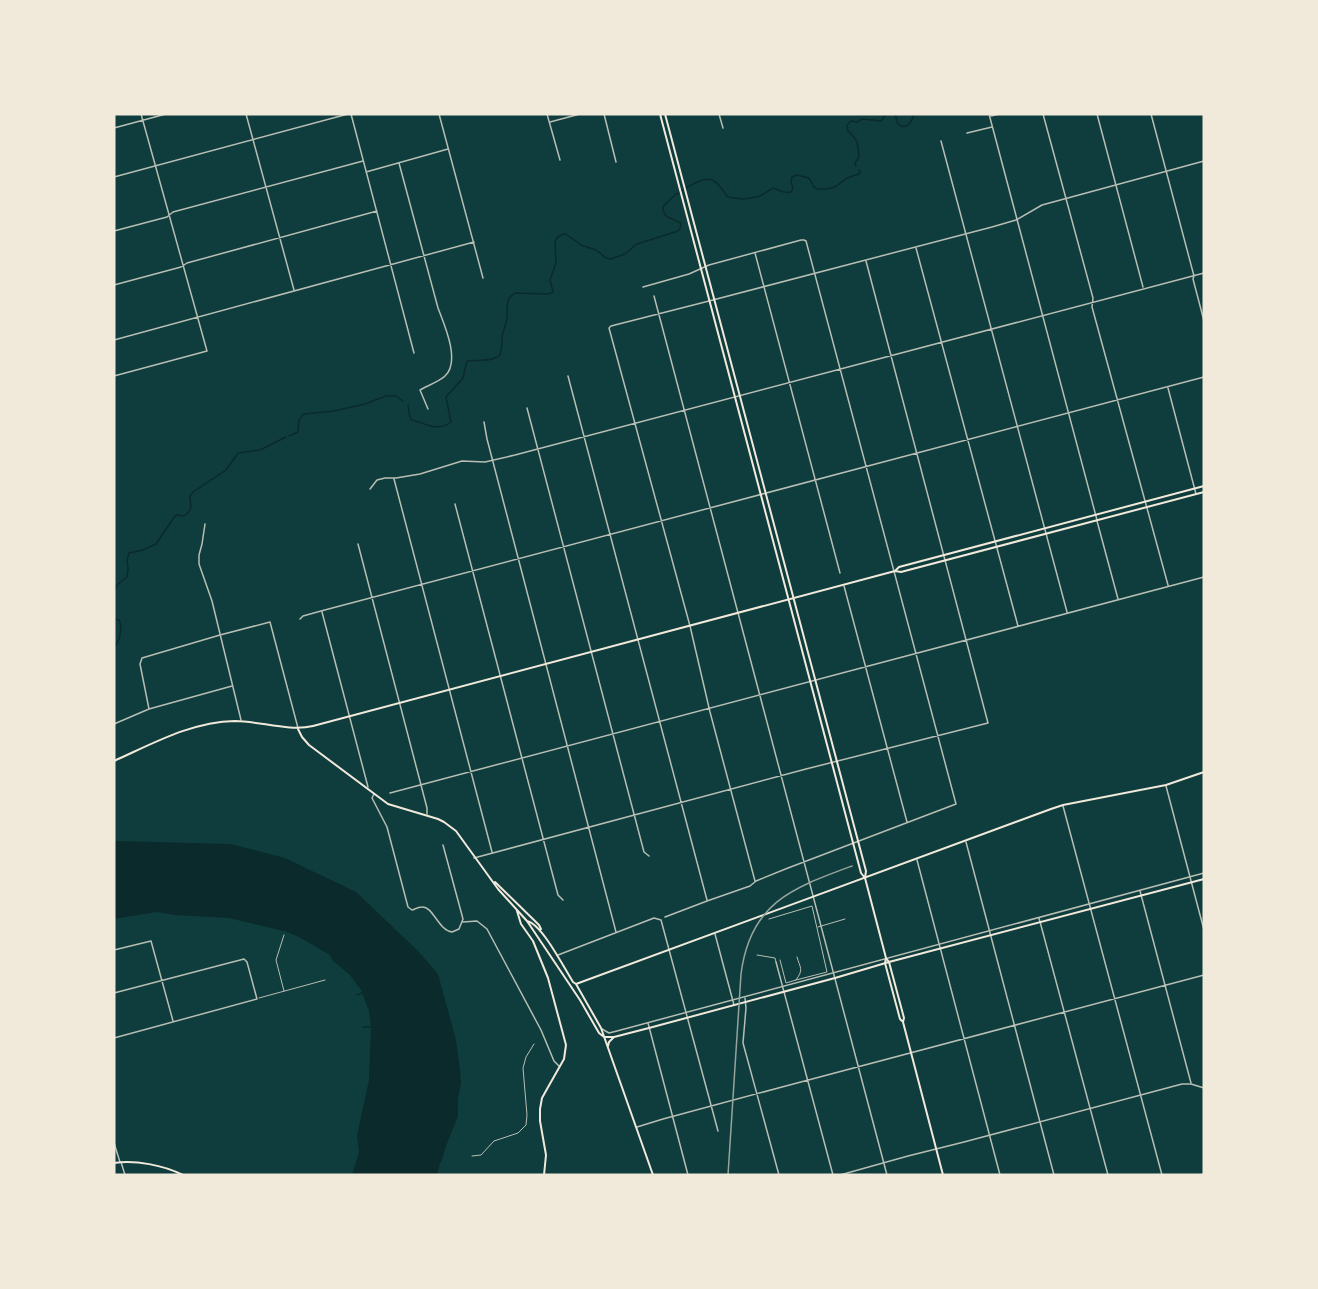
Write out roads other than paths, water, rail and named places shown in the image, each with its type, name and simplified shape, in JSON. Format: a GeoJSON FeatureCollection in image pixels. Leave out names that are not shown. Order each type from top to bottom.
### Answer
{"type":"FeatureCollection","features":[{"type":"Feature","properties":{"kind":"main road"},"geometry":{"type":"LineString","coordinates":[[660,114],[714,299],[766,493],[866,871],[865,878],[904,1018],[903,1022],[943,1175]]}},
{"type":"Feature","properties":{"kind":"main road"},"geometry":{"type":"LineString","coordinates":[[665,114],[669,139]]}},
{"type":"Feature","properties":{"kind":"main road"},"geometry":{"type":"LineString","coordinates":[[699,251],[701,269],[734,397],[853,844],[861,873],[865,878]]}},
{"type":"Feature","properties":{"kind":"main road"},"geometry":{"type":"LineString","coordinates":[[895,571],[899,567],[1204,486]]}},
{"type":"Feature","properties":{"kind":"main road"},"geometry":{"type":"LineString","coordinates":[[114,761],[182,730],[211,723],[241,721],[298,728],[313,726],[895,571],[901,572],[945,561],[1204,492]]}},
{"type":"Feature","properties":{"kind":"main road"},"geometry":{"type":"LineString","coordinates":[[298,728],[309,745],[391,805],[427,814],[456,831],[498,890],[527,921],[580,1000],[599,1033],[604,1036],[614,1037],[650,1028],[1204,879]]}},
{"type":"Feature","properties":{"kind":"main road"},"geometry":{"type":"LineString","coordinates":[[576,984],[1063,805],[1166,785],[1204,772]]}},
{"type":"Feature","properties":{"kind":"main road"},"geometry":{"type":"LineString","coordinates":[[490,878],[539,925],[601,1028],[653,1175]]}},
{"type":"Feature","properties":{"kind":"main road"},"geometry":{"type":"LineString","coordinates":[[516,909],[520,922],[533,941],[551,988],[566,1045],[564,1059],[541,1103],[540,1121],[546,1155],[544,1175]]}},
{"type":"Feature","properties":{"kind":"main road"},"geometry":{"type":"LineString","coordinates":[[527,921],[532,922],[543,934]]}},
{"type":"Feature","properties":{"kind":"main road"},"geometry":{"type":"LineString","coordinates":[[524,927],[527,921]]}},
{"type":"Feature","properties":{"kind":"main road"},"geometry":{"type":"LineString","coordinates":[[886,958],[885,963],[900,1019],[903,1022]]}},
{"type":"Feature","properties":{"kind":"main road"},"geometry":{"type":"LineString","coordinates":[[576,984],[580,1000]]}},
{"type":"Feature","properties":{"kind":"main road"},"geometry":{"type":"LineString","coordinates":[[608,1047],[614,1037]]}},
{"type":"Feature","properties":{"kind":"main road"},"geometry":{"type":"LineString","coordinates":[[114,1163],[150,1165],[183,1175]]}},
{"type":"Feature","properties":{"kind":"street"},"geometry":{"type":"LineString","coordinates":[[114,376],[207,351],[141,114]]}},
{"type":"Feature","properties":{"kind":"street"},"geometry":{"type":"LineString","coordinates":[[114,128],[166,114]]}},
{"type":"Feature","properties":{"kind":"street"},"geometry":{"type":"LineString","coordinates":[[246,114],[294,290]]}},
{"type":"Feature","properties":{"kind":"street"},"geometry":{"type":"LineString","coordinates":[[114,177],[349,114],[414,352]]}},
{"type":"Feature","properties":{"kind":"street"},"geometry":{"type":"LineString","coordinates":[[439,114],[483,278]]}},
{"type":"Feature","properties":{"kind":"street"},"geometry":{"type":"LineString","coordinates":[[548,114],[560,160]]}},
{"type":"Feature","properties":{"kind":"street"},"geometry":{"type":"LineString","coordinates":[[550,122],[580,114]]}},
{"type":"Feature","properties":{"kind":"street"},"geometry":{"type":"LineString","coordinates":[[604,114],[616,162]]}},
{"type":"Feature","properties":{"kind":"street"},"geometry":{"type":"LineString","coordinates":[[720,114],[723,128]]}},
{"type":"Feature","properties":{"kind":"street"},"geometry":{"type":"LineString","coordinates":[[999,114],[990,115],[1118,600]]}},
{"type":"Feature","properties":{"kind":"street"},"geometry":{"type":"LineString","coordinates":[[1044,114],[1093,298],[1092,307],[1169,587]]}},
{"type":"Feature","properties":{"kind":"street"},"geometry":{"type":"LineString","coordinates":[[1097,114],[1144,289]]}},
{"type":"Feature","properties":{"kind":"street"},"geometry":{"type":"LineString","coordinates":[[1152,114],[1204,321]]}},
{"type":"Feature","properties":{"kind":"street"},"geometry":{"type":"LineString","coordinates":[[967,133],[993,127]]}},
{"type":"Feature","properties":{"kind":"street"},"geometry":{"type":"LineString","coordinates":[[941,141],[1067,614]]}},
{"type":"Feature","properties":{"kind":"street"},"geometry":{"type":"LineString","coordinates":[[366,172],[449,149]]}},
{"type":"Feature","properties":{"kind":"street"},"geometry":{"type":"LineString","coordinates":[[114,231],[170,215],[173,212],[363,161]]}},
{"type":"Feature","properties":{"kind":"street"},"geometry":{"type":"LineString","coordinates":[[756,881],[609,327],[916,248],[1017,219],[1039,206],[1204,161]]}},
{"type":"Feature","properties":{"kind":"street"},"geometry":{"type":"LineString","coordinates":[[399,163],[452,352],[451,363],[445,377],[420,390],[428,409]]}},
{"type":"Feature","properties":{"kind":"street"},"geometry":{"type":"LineString","coordinates":[[114,285],[181,267],[187,262],[377,211]]}},
{"type":"Feature","properties":{"kind":"street"},"geometry":{"type":"LineString","coordinates":[[644,287],[755,252],[804,240],[956,804],[756,881],[750,886],[665,917]]}},
{"type":"Feature","properties":{"kind":"street"},"geometry":{"type":"LineString","coordinates":[[114,340],[474,242]]}},
{"type":"Feature","properties":{"kind":"street"},"geometry":{"type":"LineString","coordinates":[[916,248],[1018,627]]}},
{"type":"Feature","properties":{"kind":"street"},"geometry":{"type":"LineString","coordinates":[[755,252],[840,573]]}},
{"type":"Feature","properties":{"kind":"street"},"geometry":{"type":"LineString","coordinates":[[474,858],[831,762],[988,723],[866,261]]}},
{"type":"Feature","properties":{"kind":"street"},"geometry":{"type":"LineString","coordinates":[[370,489],[376,480],[420,474],[460,462],[482,463],[538,449],[1204,273]]}},
{"type":"Feature","properties":{"kind":"street"},"geometry":{"type":"LineString","coordinates":[[654,296],[887,1175]]}},
{"type":"Feature","properties":{"kind":"street"},"geometry":{"type":"LineString","coordinates":[[568,376],[707,901]]}},
{"type":"Feature","properties":{"kind":"street"},"geometry":{"type":"LineString","coordinates":[[300,619],[303,616],[472,570],[1204,377]]}},
{"type":"Feature","properties":{"kind":"street"},"geometry":{"type":"LineString","coordinates":[[1168,387],[1197,494]]}},
{"type":"Feature","properties":{"kind":"street"},"geometry":{"type":"LineString","coordinates":[[527,408],[644,852],[649,856]]}},
{"type":"Feature","properties":{"kind":"street"},"geometry":{"type":"LineString","coordinates":[[484,422],[616,932]]}},
{"type":"Feature","properties":{"kind":"street"},"geometry":{"type":"LineString","coordinates":[[394,478],[493,853]]}},
{"type":"Feature","properties":{"kind":"street"},"geometry":{"type":"LineString","coordinates":[[454,504],[558,895],[563,900]]}},
{"type":"Feature","properties":{"kind":"street"},"geometry":{"type":"LineString","coordinates":[[205,524],[199,564],[220,634],[241,721]]}},
{"type":"Feature","properties":{"kind":"street"},"geometry":{"type":"LineString","coordinates":[[358,544],[427,814]]}},
{"type":"Feature","properties":{"kind":"street"},"geometry":{"type":"LineString","coordinates":[[390,793],[1204,577]]}},
{"type":"Feature","properties":{"kind":"street"},"geometry":{"type":"LineString","coordinates":[[844,585],[907,824]]}},
{"type":"Feature","properties":{"kind":"street"},"geometry":{"type":"LineString","coordinates":[[321,611],[368,788]]}},
{"type":"Feature","properties":{"kind":"street"},"geometry":{"type":"LineString","coordinates":[[149,709],[140,664],[142,658],[220,634],[270,622],[298,728]]}},
{"type":"Feature","properties":{"kind":"street"},"geometry":{"type":"LineString","coordinates":[[114,724],[149,709],[233,686]]}},
{"type":"Feature","properties":{"kind":"street"},"geometry":{"type":"LineString","coordinates":[[1166,785],[1204,930]]}},
{"type":"Feature","properties":{"kind":"street"},"geometry":{"type":"LineString","coordinates":[[374,793],[372,798],[386,824],[407,905],[414,910],[421,907],[428,908],[440,925],[450,932],[457,930],[463,920],[443,845]]}},
{"type":"Feature","properties":{"kind":"street"},"geometry":{"type":"LineString","coordinates":[[1063,805],[1161,1175]]}},
{"type":"Feature","properties":{"kind":"street"},"geometry":{"type":"LineString","coordinates":[[965,841],[1054,1175]]}},
{"type":"Feature","properties":{"kind":"street"},"geometry":{"type":"LineString","coordinates":[[916,859],[1000,1175]]}},
{"type":"Feature","properties":{"kind":"street"},"geometry":{"type":"LineString","coordinates":[[601,1028],[611,1033],[1204,873]]}},
{"type":"Feature","properties":{"kind":"street"},"geometry":{"type":"LineString","coordinates":[[1140,890],[1191,1084]]}},
{"type":"Feature","properties":{"kind":"street"},"geometry":{"type":"LineString","coordinates":[[769,919],[812,906],[828,972],[786,983],[780,960]]}},
{"type":"Feature","properties":{"kind":"street"},"geometry":{"type":"LineString","coordinates":[[1038,917],[1108,1175]]}},
{"type":"Feature","properties":{"kind":"street"},"geometry":{"type":"LineString","coordinates":[[557,956],[654,918],[660,919],[663,923],[718,1131]]}},
{"type":"Feature","properties":{"kind":"street"},"geometry":{"type":"LineString","coordinates":[[818,927],[845,919]]}},
{"type":"Feature","properties":{"kind":"street"},"geometry":{"type":"LineString","coordinates":[[463,920],[477,921],[487,928],[560,1067]]}},
{"type":"Feature","properties":{"kind":"street"},"geometry":{"type":"LineString","coordinates":[[714,933],[734,1005]]}},
{"type":"Feature","properties":{"kind":"street"},"geometry":{"type":"LineString","coordinates":[[284,935],[276,960],[284,991]]}},
{"type":"Feature","properties":{"kind":"street"},"geometry":{"type":"LineString","coordinates":[[114,950],[151,941],[173,1022]]}},
{"type":"Feature","properties":{"kind":"street"},"geometry":{"type":"LineString","coordinates":[[757,956],[775,958],[832,1175]]}},
{"type":"Feature","properties":{"kind":"street"},"geometry":{"type":"LineString","coordinates":[[796,980],[801,969],[797,957]]}},
{"type":"Feature","properties":{"kind":"street"},"geometry":{"type":"LineString","coordinates":[[114,993],[246,959],[257,999]]}},
{"type":"Feature","properties":{"kind":"street"},"geometry":{"type":"LineString","coordinates":[[636,1127],[1204,975]]}},
{"type":"Feature","properties":{"kind":"street"},"geometry":{"type":"LineString","coordinates":[[114,1038],[325,980]]}},
{"type":"Feature","properties":{"kind":"street"},"geometry":{"type":"LineString","coordinates":[[744,997],[746,1002],[744,1043],[779,1175]]}},
{"type":"Feature","properties":{"kind":"street"},"geometry":{"type":"LineString","coordinates":[[648,1023],[688,1175]]}},
{"type":"Feature","properties":{"kind":"street"},"geometry":{"type":"LineString","coordinates":[[472,1156],[481,1155],[494,1141],[518,1133],[525,1127],[527,1115],[523,1068],[526,1057],[534,1044]]}},
{"type":"Feature","properties":{"kind":"street"},"geometry":{"type":"LineString","coordinates":[[840,1175],[908,1155],[989,1136],[1182,1084],[1204,1088]]}},
{"type":"Feature","properties":{"kind":"street"},"geometry":{"type":"LineString","coordinates":[[114,1143],[125,1175]]}},
{"type":"Feature","properties":{"kind":"street"},"geometry":{"type":"LineString","coordinates":[[1200,1175],[1204,1174]]}},
{"type":"Feature","properties":{"kind":"water"},"geometry":{"type":"Polygon","coordinates":[[[114,842],[231,844],[285,858],[356,892],[416,949],[438,974],[456,1040],[460,1070],[458,1116],[437,1175],[352,1175],[359,1152],[357,1135],[369,1080],[371,1027],[369,1011],[361,990],[350,975],[332,960],[330,955],[284,931],[229,918],[157,912],[114,919],[114,842]]]}},
{"type":"Feature","properties":{"kind":"waterway"},"geometry":{"type":"LineString","coordinates":[[856,166],[855,163],[859,157],[858,145],[856,139],[848,131],[847,125],[851,121],[857,122],[862,119],[881,121],[886,114]]}},
{"type":"Feature","properties":{"kind":"waterway"},"geometry":{"type":"LineString","coordinates":[[895,114],[898,124],[904,127],[910,123],[914,114]]}},
{"type":"Feature","properties":{"kind":"waterway"},"geometry":{"type":"LineString","coordinates":[[408,405],[412,420],[436,427],[451,422],[446,397],[463,378],[467,361],[490,360],[500,355],[509,298],[515,293],[548,294],[553,292],[550,280],[556,263],[555,242],[561,235],[566,234],[581,245],[596,250],[610,259],[625,254],[637,244],[678,231],[681,223],[666,216],[663,207],[679,193],[701,181],[712,180],[728,197],[743,199],[760,196],[773,188],[791,192],[792,177],[797,175],[809,178],[814,187],[818,189],[835,187],[847,178],[859,174],[859,170]]}},
{"type":"Feature","properties":{"kind":"waterway"},"geometry":{"type":"LineString","coordinates":[[289,436],[298,432],[299,420],[304,414],[334,411],[365,404],[386,396],[396,396],[403,401]]}},
{"type":"Feature","properties":{"kind":"waterway"},"geometry":{"type":"LineString","coordinates":[[114,591],[117,585],[127,577],[129,553],[156,544],[175,516],[184,516],[189,511],[190,496],[193,492],[226,470],[238,453],[260,450],[286,437]]}},
{"type":"Feature","properties":{"kind":"waterway"},"geometry":{"type":"LineString","coordinates":[[114,619],[119,620],[121,630],[114,647]]}},
{"type":"Feature","properties":{"kind":"waterway"},"geometry":{"type":"LineString","coordinates":[[357,995],[362,993]]}},
{"type":"Feature","properties":{"kind":"waterway"},"geometry":{"type":"LineString","coordinates":[[363,1027],[371,1027]]}},
{"type":"Feature","properties":{"kind":"tram line"},"geometry":{"type":"LineString","coordinates":[[728,1175],[741,974],[746,950],[754,930],[764,914],[793,891],[852,866]]}}]}
